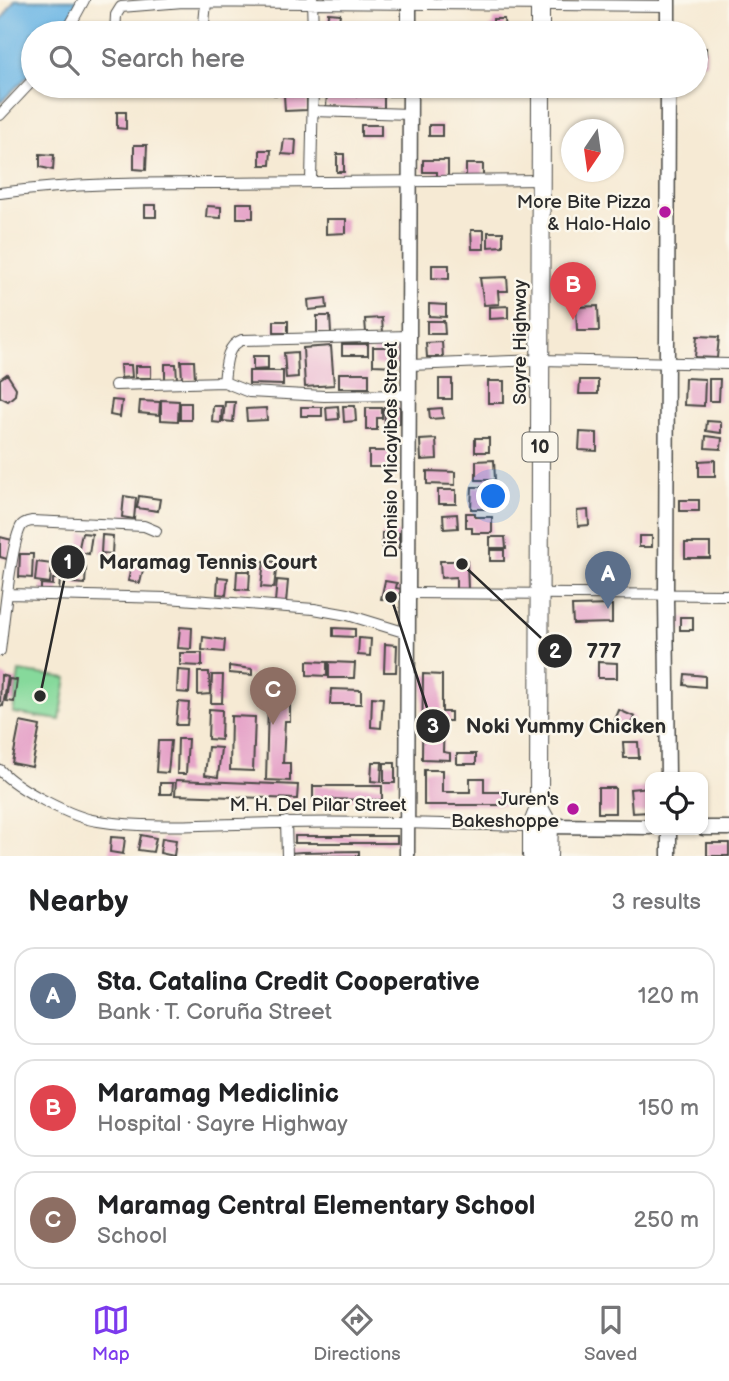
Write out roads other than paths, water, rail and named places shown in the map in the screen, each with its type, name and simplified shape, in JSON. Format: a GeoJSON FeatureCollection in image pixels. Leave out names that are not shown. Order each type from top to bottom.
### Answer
{"type":"FeatureCollection","features":[{"type":"Feature","properties":{"kind":"highway"},"geometry":{"type":"LineString","coordinates":[[540,2],[540,21]]}},
{"type":"Feature","properties":{"kind":"highway","name":"Sayre Highway"},"geometry":{"type":"LineString","coordinates":[[541,98],[539,807],[540,826],[548,856]]}},
{"type":"Feature","properties":{"kind":"highway","name":"Sayre Highway"},"geometry":{"type":"LineString","coordinates":[[532,856],[540,826]]}},
{"type":"Feature","properties":{"kind":"street"},"geometry":{"type":"LineString","coordinates":[[73,21],[85,0]]}},
{"type":"Feature","properties":{"kind":"street"},"geometry":{"type":"LineString","coordinates":[[115,21],[121,6],[181,1],[668,3],[668,21]]}},
{"type":"Feature","properties":{"kind":"street"},"geometry":{"type":"LineString","coordinates":[[312,2],[313,21]]}},
{"type":"Feature","properties":{"kind":"street"},"geometry":{"type":"LineString","coordinates":[[204,21],[206,3]]}},
{"type":"Feature","properties":{"kind":"street"},"geometry":{"type":"LineString","coordinates":[[409,3],[410,21]]}},
{"type":"Feature","properties":{"kind":"street"},"geometry":{"type":"LineString","coordinates":[[0,115],[21,93]]}},
{"type":"Feature","properties":{"kind":"street"},"geometry":{"type":"LineString","coordinates":[[311,181],[313,98]]}},
{"type":"Feature","properties":{"kind":"street","name":"Dionisio Micayibas Street"},"geometry":{"type":"LineString","coordinates":[[407,856],[410,98]]}},
{"type":"Feature","properties":{"kind":"street"},"geometry":{"type":"LineString","coordinates":[[668,98],[668,772]]}},
{"type":"Feature","properties":{"kind":"street"},"geometry":{"type":"LineString","coordinates":[[313,111],[410,114]]}},
{"type":"Feature","properties":{"kind":"street"},"geometry":{"type":"LineString","coordinates":[[0,193],[92,184],[541,180]]}},
{"type":"Feature","properties":{"kind":"street"},"geometry":{"type":"LineString","coordinates":[[224,382],[228,354],[236,342],[242,340],[410,336]]}},
{"type":"Feature","properties":{"kind":"street"},"geometry":{"type":"LineString","coordinates":[[410,365],[540,360],[729,364]]}},
{"type":"Feature","properties":{"kind":"street"},"geometry":{"type":"LineString","coordinates":[[115,386],[224,382],[249,392],[324,396],[410,395]]}},
{"type":"Feature","properties":{"kind":"street"},"geometry":{"type":"LineString","coordinates":[[0,651],[11,563],[20,530],[28,522],[144,526],[156,531]]}},
{"type":"Feature","properties":{"kind":"street"},"geometry":{"type":"LineString","coordinates":[[408,593],[729,595]]}},
{"type":"Feature","properties":{"kind":"street"},"geometry":{"type":"LineString","coordinates":[[8,594],[167,598],[314,608],[407,633]]}},
{"type":"Feature","properties":{"kind":"street","name":"M. H. Del Pilar Street"},"geometry":{"type":"LineString","coordinates":[[0,770],[14,782],[75,815],[96,821],[128,824],[286,822],[645,827]]}},
{"type":"Feature","properties":{"kind":"street"},"geometry":{"type":"LineString","coordinates":[[286,822],[286,856]]}},
{"type":"Feature","properties":{"kind":"street"},"geometry":{"type":"LineString","coordinates":[[708,828],[729,828]]}},
{"type":"Feature","properties":{"kind":"street"},"geometry":{"type":"LineString","coordinates":[[669,835],[669,856]]}},
{"type":"Feature","properties":{"kind":"water"},"geometry":{"type":"Polygon","coordinates":[[[15,0],[80,0],[67,21],[21,21],[21,83],[0,103],[0,22],[15,0]]]}},
{"type":"Feature","properties":{"kind":"place","name":"More Bite Pizza & Halo-Halo"},"geometry":{"type":"Point","coordinates":[665,212]}},
{"type":"Feature","properties":{"kind":"place","name":"Maramag Mediclinic"},"geometry":{"type":"Point","coordinates":[573,320]}},
{"type":"Feature","properties":{"kind":"place","name":"777"},"geometry":{"type":"Point","coordinates":[462,564]}},
{"type":"Feature","properties":{"kind":"place","name":"Noki Yummy Chicken"},"geometry":{"type":"Point","coordinates":[391,597]}},
{"type":"Feature","properties":{"kind":"place","name":"Sta. Catalina Credit Cooperative"},"geometry":{"type":"Point","coordinates":[608,609]}},
{"type":"Feature","properties":{"kind":"place","name":"Maramag Tennis Court"},"geometry":{"type":"Point","coordinates":[40,696]}},
{"type":"Feature","properties":{"kind":"place","name":"Maramag Central Elementary School"},"geometry":{"type":"Point","coordinates":[273,725]}},
{"type":"Feature","properties":{"kind":"place","name":"Juren's Bakeshoppe"},"geometry":{"type":"Point","coordinates":[573,809]}}]}
